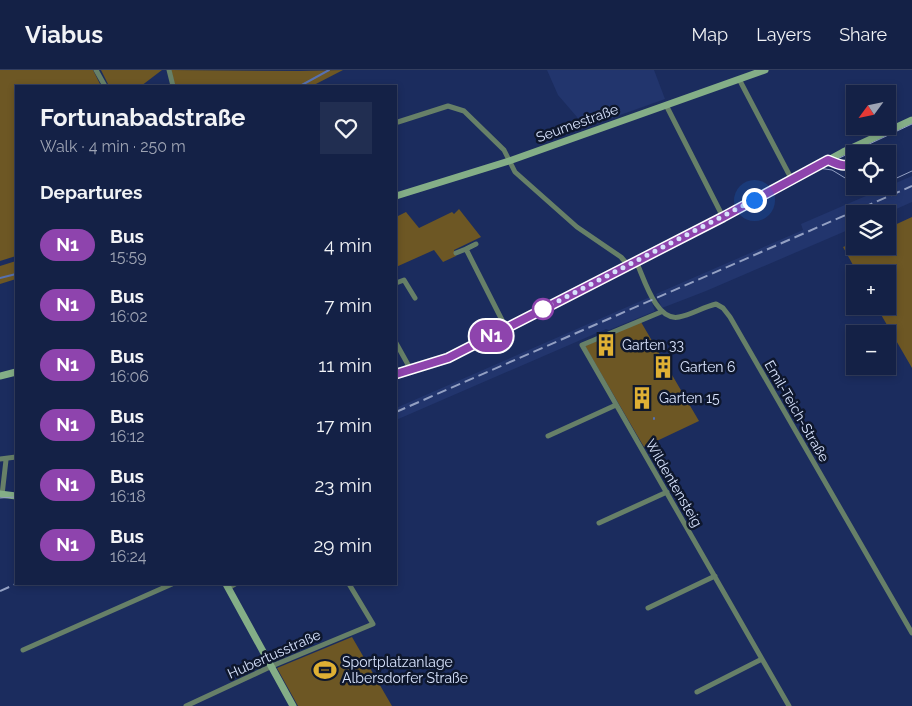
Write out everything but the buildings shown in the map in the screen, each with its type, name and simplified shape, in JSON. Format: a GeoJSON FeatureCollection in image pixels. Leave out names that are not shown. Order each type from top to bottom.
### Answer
{"type":"FeatureCollection","features":[{"type":"Feature","properties":{"kind":"main road","name":"Seumestraße"},"geometry":{"type":"LineString","coordinates":[[397,196],[509,161],[765,70]]}},
{"type":"Feature","properties":{"kind":"main road"},"geometry":{"type":"LineString","coordinates":[[397,374],[448,358],[723,217],[863,142],[912,120]]}},
{"type":"Feature","properties":{"kind":"main road"},"geometry":{"type":"LineString","coordinates":[[0,376],[15,372]]}},
{"type":"Feature","properties":{"kind":"main road"},"geometry":{"type":"LineString","coordinates":[[1,494],[15,496]]}},
{"type":"Feature","properties":{"kind":"main road"},"geometry":{"type":"LineString","coordinates":[[230,585],[293,706]]}},
{"type":"Feature","properties":{"kind":"street"},"geometry":{"type":"LineString","coordinates":[[96,70],[104,85]]}},
{"type":"Feature","properties":{"kind":"street"},"geometry":{"type":"LineString","coordinates":[[169,70],[174,85]]}},
{"type":"Feature","properties":{"kind":"street"},"geometry":{"type":"LineString","coordinates":[[739,79],[792,180]]}},
{"type":"Feature","properties":{"kind":"street"},"geometry":{"type":"LineString","coordinates":[[666,105],[723,217]]}},
{"type":"Feature","properties":{"kind":"street"},"geometry":{"type":"LineString","coordinates":[[398,122],[448,106],[464,110],[504,150],[515,172],[577,227],[621,257],[628,265]]}},
{"type":"Feature","properties":{"kind":"street"},"geometry":{"type":"LineString","coordinates":[[456,254],[476,244]]}},
{"type":"Feature","properties":{"kind":"street"},"geometry":{"type":"LineString","coordinates":[[466,249],[506,328]]}},
{"type":"Feature","properties":{"kind":"street"},"geometry":{"type":"LineString","coordinates":[[636,261],[661,312]]}},
{"type":"Feature","properties":{"kind":"street"},"geometry":{"type":"LineString","coordinates":[[397,283],[404,280],[415,298]]}},
{"type":"Feature","properties":{"kind":"street","name":"Emil-Teich-Straße"},"geometry":{"type":"LineString","coordinates":[[661,312],[671,317],[678,317],[716,304],[723,308],[730,317],[912,633]]}},
{"type":"Feature","properties":{"kind":"street","name":"Wildentensteig"},"geometry":{"type":"LineString","coordinates":[[661,312],[582,345],[789,706]]}},
{"type":"Feature","properties":{"kind":"street"},"geometry":{"type":"LineString","coordinates":[[397,346],[411,370]]}},
{"type":"Feature","properties":{"kind":"street"},"geometry":{"type":"LineString","coordinates":[[548,436],[616,405]]}},
{"type":"Feature","properties":{"kind":"street"},"geometry":{"type":"LineString","coordinates":[[1,494],[3,459]]}},
{"type":"Feature","properties":{"kind":"street"},"geometry":{"type":"LineString","coordinates":[[598,523],[667,492]]}},
{"type":"Feature","properties":{"kind":"street"},"geometry":{"type":"LineString","coordinates":[[648,608],[715,576]]}},
{"type":"Feature","properties":{"kind":"street"},"geometry":{"type":"LineString","coordinates":[[23,650],[170,585]]}},
{"type":"Feature","properties":{"kind":"street","name":"Hubertusstraße"},"geometry":{"type":"LineString","coordinates":[[186,706],[272,666],[373,624],[350,585]]}},
{"type":"Feature","properties":{"kind":"street"},"geometry":{"type":"LineString","coordinates":[[697,692],[762,659]]}},
{"type":"Feature","properties":{"kind":"shaded area"},"geometry":{"type":"Polygon","coordinates":[[[0,70],[93,70],[100,85],[15,85],[15,256],[0,261],[0,70]]]}},
{"type":"Feature","properties":{"kind":"shaded area"},"geometry":{"type":"Polygon","coordinates":[[[101,70],[162,70],[142,85],[108,85],[101,70]]]}},
{"type":"Feature","properties":{"kind":"shaded area"},"geometry":{"type":"Polygon","coordinates":[[[171,70],[343,70],[314,85],[175,85],[171,70]]]}},
{"type":"Feature","properties":{"kind":"shaded area"},"geometry":{"type":"Polygon","coordinates":[[[547,70],[654,70],[665,99],[581,129],[577,117],[558,95],[547,70]]]}},
{"type":"Feature","properties":{"kind":"shaded area"},"geometry":{"type":"Polygon","coordinates":[[[912,176],[912,202],[896,209],[896,205],[846,205],[846,231],[662,308],[656,294],[803,230],[801,224],[868,195],[896,195],[896,183],[912,176]]]}},
{"type":"Feature","properties":{"kind":"shaded area"},"geometry":{"type":"Polygon","coordinates":[[[459,209],[481,237],[454,250],[456,256],[443,262],[434,250],[397,267],[397,216],[406,212],[419,228],[452,212],[454,214],[459,209]]]}},
{"type":"Feature","properties":{"kind":"shaded area"},"geometry":{"type":"Polygon","coordinates":[[[912,217],[912,368],[896,340],[896,325],[887,325],[881,315],[896,315],[896,265],[853,265],[847,255],[896,255],[896,224],[912,217]]]}},
{"type":"Feature","properties":{"kind":"shaded area"},"geometry":{"type":"Polygon","coordinates":[[[15,261],[15,279],[0,284],[0,266],[15,261]]]}},
{"type":"Feature","properties":{"kind":"shaded area"},"geometry":{"type":"Polygon","coordinates":[[[650,297],[655,311],[609,330],[606,329],[397,420],[397,408],[650,297]]]}},
{"type":"Feature","properties":{"kind":"shaded area"},"geometry":{"type":"Polygon","coordinates":[[[641,322],[699,421],[644,447],[585,346],[641,322]]]}},
{"type":"Feature","properties":{"kind":"shaded area","name":"Sportplatzanlage Albersdorfer Straße"},"geometry":{"type":"Polygon","coordinates":[[[352,637],[392,706],[298,706],[277,668],[352,637]]]}},
{"type":"Feature","properties":{"kind":"waterway"},"geometry":{"type":"LineString","coordinates":[[302,85],[329,70]]}},
{"type":"Feature","properties":{"kind":"waterway"},"geometry":{"type":"LineString","coordinates":[[0,278],[15,274]]}},
{"type":"Feature","properties":{"kind":"tram line"},"geometry":{"type":"LineString","coordinates":[[807,172],[912,124]]}},
{"type":"Feature","properties":{"kind":"tram line"},"geometry":{"type":"LineString","coordinates":[[818,168],[832,170],[846,179]]}},
{"type":"Feature","properties":{"kind":"tram line"},"geometry":{"type":"LineString","coordinates":[[896,178],[912,171]]}},
{"type":"Feature","properties":{"kind":"tram line"},"geometry":{"type":"LineString","coordinates":[[0,498],[15,497]]}},
{"type":"Feature","properties":{"kind":"railway"},"geometry":{"type":"LineString","coordinates":[[397,412],[912,186]]}},
{"type":"Feature","properties":{"kind":"railway"},"geometry":{"type":"LineString","coordinates":[[0,591],[15,584]]}},
{"type":"Feature","properties":{"kind":"bus line","name":"N1"},"geometry":{"type":"LineString","coordinates":[[397,374],[448,358],[723,217],[828,160],[846,166]]}},
{"type":"Feature","properties":{"kind":"place","name":"Garten 33"},"geometry":{"type":"Point","coordinates":[606,345]}},
{"type":"Feature","properties":{"kind":"place","name":"Garten 6"},"geometry":{"type":"Point","coordinates":[663,367]}},
{"type":"Feature","properties":{"kind":"place","name":"Garten 15"},"geometry":{"type":"Point","coordinates":[642,398]}},
{"type":"Feature","properties":{"kind":"place","name":"Sportplatzanlage Albersdorfer Straße"},"geometry":{"type":"Point","coordinates":[325,670]}},
{"type":"Feature","properties":{"kind":"route"},"geometry":{"type":"LineString","coordinates":[[543,309],[754,200]]}}]}
